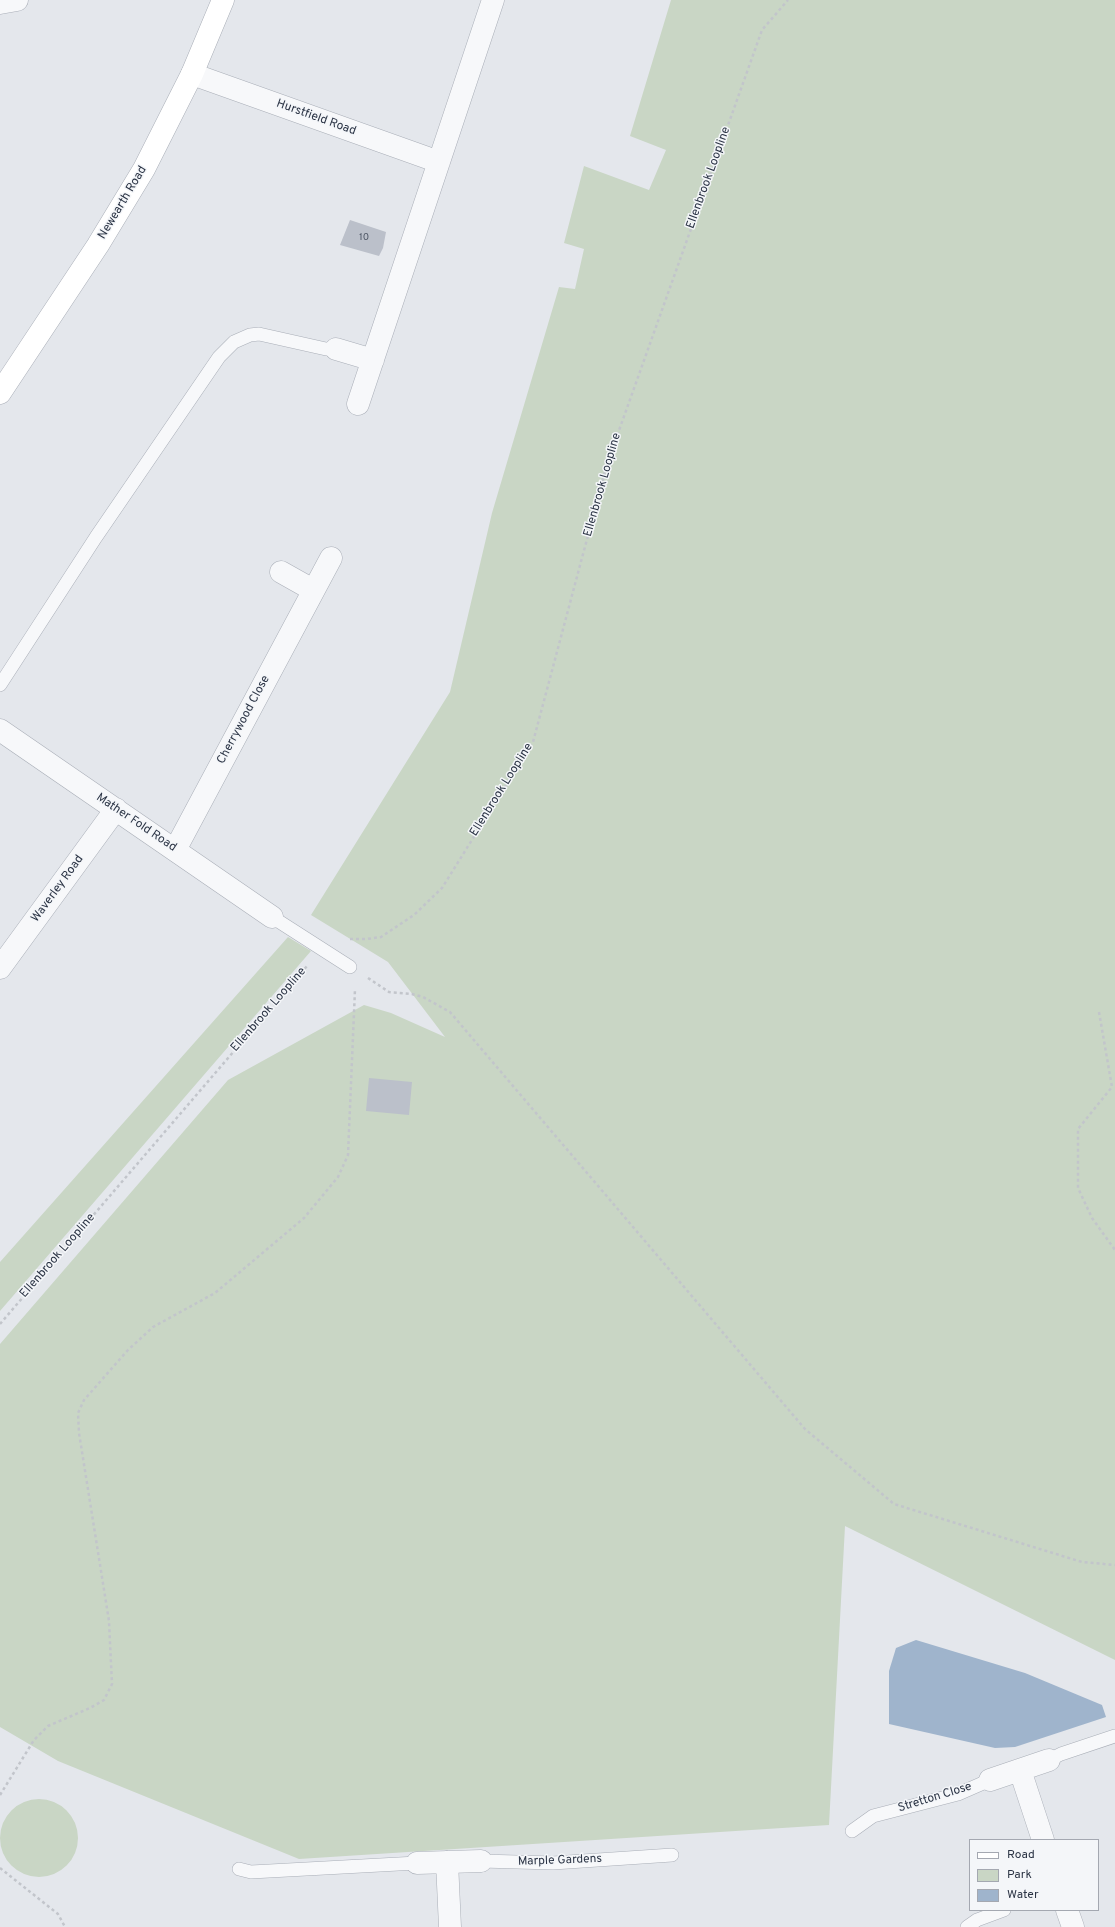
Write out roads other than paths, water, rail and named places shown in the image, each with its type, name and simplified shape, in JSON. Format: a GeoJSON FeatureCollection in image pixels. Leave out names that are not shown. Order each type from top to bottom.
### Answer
{"type":"FeatureCollection","features":[{"type":"Feature","properties":{"kind":"main road","name":"Newearth Road"},"geometry":{"type":"LineString","coordinates":[[0,393],[98,244],[144,169],[192,74],[223,0]]}},
{"type":"Feature","properties":{"kind":"street"},"geometry":{"type":"LineString","coordinates":[[0,3],[17,0]]}},
{"type":"Feature","properties":{"kind":"street"},"geometry":{"type":"LineString","coordinates":[[358,404],[493,0]]}},
{"type":"Feature","properties":{"kind":"street","name":"Hurstfield Road"},"geometry":{"type":"LineString","coordinates":[[192,74],[439,162]]}},
{"type":"Feature","properties":{"kind":"street"},"geometry":{"type":"LineString","coordinates":[[336,349],[373,360]]}},
{"type":"Feature","properties":{"kind":"street","name":"Cherrywood Close"},"geometry":{"type":"LineString","coordinates":[[175,850],[331,558]]}},
{"type":"Feature","properties":{"kind":"street"},"geometry":{"type":"LineString","coordinates":[[281,572],[313,590]]}},
{"type":"Feature","properties":{"kind":"street","name":"Mather Fold Road"},"geometry":{"type":"LineString","coordinates":[[0,730],[272,917]]}},
{"type":"Feature","properties":{"kind":"street","name":"Waverley Road"},"geometry":{"type":"LineString","coordinates":[[0,968],[116,809]]}},
{"type":"Feature","properties":{"kind":"street","name":"Stretton Close"},"geometry":{"type":"LineString","coordinates":[[990,1780],[1050,1760]]}},
{"type":"Feature","properties":{"kind":"street"},"geometry":{"type":"LineString","coordinates":[[1020,1770],[1043,1839]]}},
{"type":"Feature","properties":{"kind":"street","name":"Marple Gardens"},"geometry":{"type":"LineString","coordinates":[[417,1863],[482,1861]]}},
{"type":"Feature","properties":{"kind":"street"},"geometry":{"type":"LineString","coordinates":[[447,1862],[450,1927]]}},
{"type":"Feature","properties":{"kind":"street"},"geometry":{"type":"LineString","coordinates":[[1067,1911],[1072,1927]]}},
{"type":"Feature","properties":{"kind":"lane"},"geometry":{"type":"LineString","coordinates":[[0,685],[96,537],[219,357],[234,342],[250,335],[259,334],[326,349],[336,349]]}},
{"type":"Feature","properties":{"kind":"lane"},"geometry":{"type":"LineString","coordinates":[[272,917],[350,967]]}},
{"type":"Feature","properties":{"kind":"lane","name":"Stretton Close"},"geometry":{"type":"LineString","coordinates":[[1050,1760],[1061,1754],[1115,1736]]}},
{"type":"Feature","properties":{"kind":"lane","name":"Stretton Close"},"geometry":{"type":"LineString","coordinates":[[852,1831],[873,1816],[958,1794],[990,1780]]}},
{"type":"Feature","properties":{"kind":"lane","name":"Marple Gardens"},"geometry":{"type":"LineString","coordinates":[[482,1861],[553,1863],[672,1856]]}},
{"type":"Feature","properties":{"kind":"lane","name":"Marple Gardens"},"geometry":{"type":"LineString","coordinates":[[239,1869],[251,1872],[417,1863]]}},
{"type":"Feature","properties":{"kind":"lane"},"geometry":{"type":"LineString","coordinates":[[967,1927],[977,1920],[1001,1911]]}},
{"type":"Feature","properties":{"kind":"water"},"geometry":{"type":"Polygon","coordinates":[[[916,1640],[1025,1673],[1102,1705],[1106,1717],[1015,1747],[995,1748],[889,1724],[889,1671],[896,1648],[916,1640]]]}}]}
